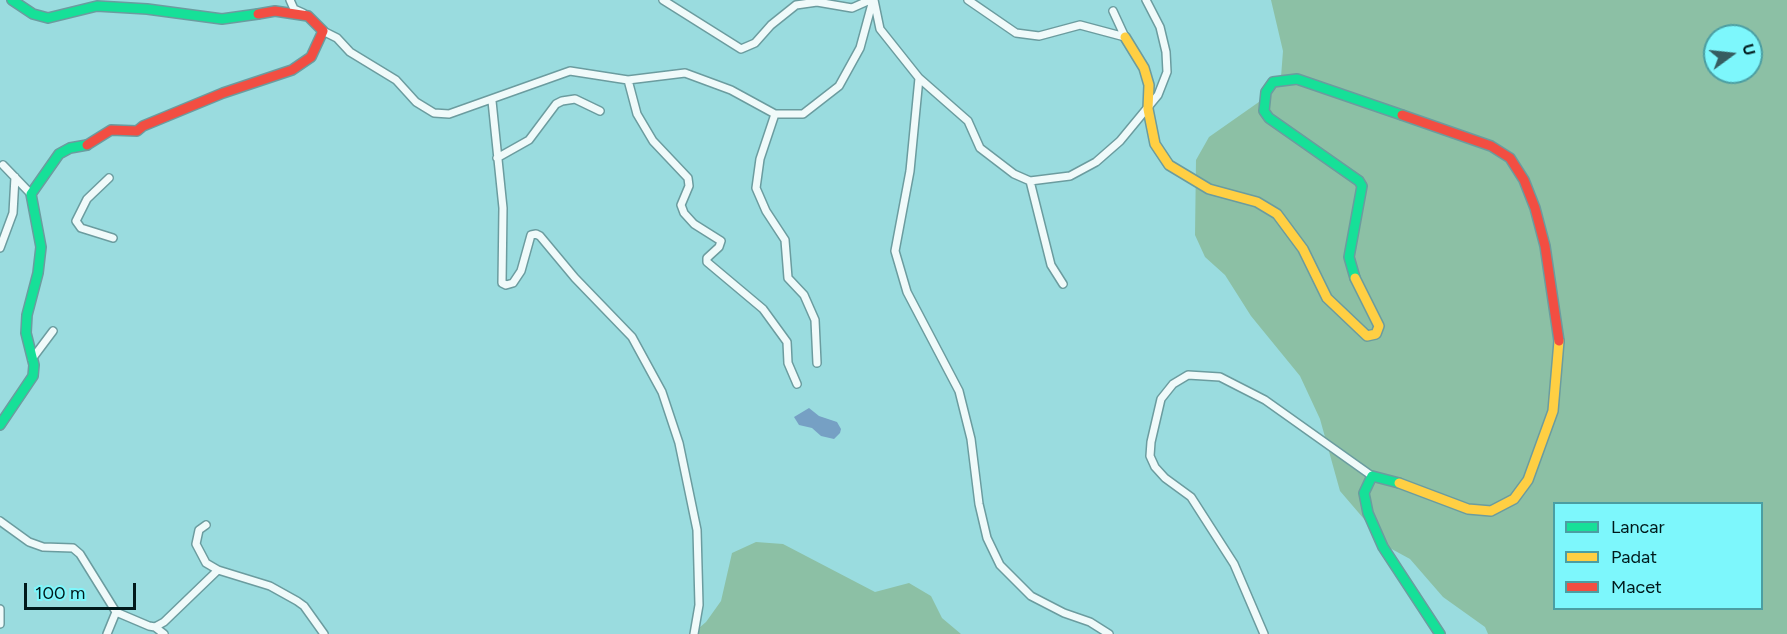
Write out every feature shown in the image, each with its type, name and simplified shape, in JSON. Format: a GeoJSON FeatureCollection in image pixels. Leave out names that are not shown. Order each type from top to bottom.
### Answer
{"type":"FeatureCollection","features":[{"type":"Feature","properties":{"kind":"street"},"geometry":{"type":"LineString","coordinates":[[12,0],[33,14],[48,18],[106,6],[164,10],[222,19],[275,11],[308,16]]}},
{"type":"Feature","properties":{"kind":"street"},"geometry":{"type":"LineString","coordinates":[[290,0],[294,9],[308,16],[323,31],[337,38],[350,52],[396,80],[416,102],[434,112],[450,114],[492,101],[570,71],[628,80],[685,73],[730,90],[775,114],[803,114],[839,86],[860,48],[872,0]]}},
{"type":"Feature","properties":{"kind":"street"},"geometry":{"type":"LineString","coordinates":[[663,0],[741,49],[755,43],[771,25],[796,5],[817,2],[852,8],[872,0]]}},
{"type":"Feature","properties":{"kind":"street"},"geometry":{"type":"LineString","coordinates":[[872,0],[880,29],[919,78],[968,121],[980,148],[1014,174],[1030,181],[1070,176],[1096,162],[1148,109],[1164,83],[1167,63],[1160,27],[1146,0]]}},
{"type":"Feature","properties":{"kind":"street"},"geometry":{"type":"LineString","coordinates":[[968,0],[1016,33],[1039,36],[1080,25],[1125,37]]}},
{"type":"Feature","properties":{"kind":"street"},"geometry":{"type":"LineString","coordinates":[[1113,11],[1125,37],[1144,68],[1149,85],[1148,109],[1155,144],[1169,165],[1185,177],[1209,189],[1257,202],[1277,214],[1302,249],[1327,298],[1367,336],[1376,334],[1379,326],[1355,279],[1349,257],[1361,183],[1269,118],[1264,111],[1264,101],[1266,92],[1273,82],[1298,79],[1502,152],[1517,167],[1536,208],[1552,282],[1560,345],[1553,411],[1528,480],[1505,506],[1479,512],[1405,485],[1372,476],[1265,400],[1220,377],[1188,375],[1173,384],[1161,399],[1150,456],[1155,467],[1191,497],[1234,564],[1264,634]]}},
{"type":"Feature","properties":{"kind":"street"},"geometry":{"type":"LineString","coordinates":[[31,194],[64,150],[86,145],[111,130],[137,132],[143,126],[223,93],[292,70],[311,57],[323,31]]}},
{"type":"Feature","properties":{"kind":"street"},"geometry":{"type":"LineString","coordinates":[[919,78],[910,171],[895,251],[907,292],[959,391],[971,439],[979,504],[987,537],[1000,566],[1031,596],[1090,622],[1109,634]]}},
{"type":"Feature","properties":{"kind":"street"},"geometry":{"type":"LineString","coordinates":[[628,80],[637,114],[649,136],[658,149],[678,165],[688,178],[689,186],[681,205],[684,213],[694,224],[721,241],[719,247],[708,256],[707,262],[763,309],[787,342],[788,363],[797,384]]}},
{"type":"Feature","properties":{"kind":"street"},"geometry":{"type":"LineString","coordinates":[[497,158],[529,140],[556,104],[562,100],[575,99],[600,111]]}},
{"type":"Feature","properties":{"kind":"street"},"geometry":{"type":"LineString","coordinates":[[492,101],[503,208],[502,283],[506,285],[513,283],[525,262],[531,235],[540,236],[575,278],[632,337],[662,392],[679,443],[697,530],[699,605],[694,634]]}},
{"type":"Feature","properties":{"kind":"street"},"geometry":{"type":"LineString","coordinates":[[775,114],[760,159],[756,188],[766,211],[785,240],[788,278],[804,295],[815,320],[817,363]]}},
{"type":"Feature","properties":{"kind":"street"},"geometry":{"type":"LineString","coordinates":[[0,425],[33,376],[26,333],[27,315],[38,273],[41,247],[31,194],[3,165]]}},
{"type":"Feature","properties":{"kind":"street"},"geometry":{"type":"LineString","coordinates":[[0,249],[13,213],[15,177]]}},
{"type":"Feature","properties":{"kind":"street"},"geometry":{"type":"LineString","coordinates":[[109,178],[87,200],[76,221],[81,228],[113,238]]}},
{"type":"Feature","properties":{"kind":"street"},"geometry":{"type":"LineString","coordinates":[[1030,181],[1051,265],[1063,285]]}},
{"type":"Feature","properties":{"kind":"street"},"geometry":{"type":"LineString","coordinates":[[32,359],[53,332]]}},
{"type":"Feature","properties":{"kind":"street"},"geometry":{"type":"LineString","coordinates":[[1372,476],[1366,484],[1364,497],[1373,525],[1383,547],[1440,634]]}},
{"type":"Feature","properties":{"kind":"street"},"geometry":{"type":"LineString","coordinates":[[0,521],[29,542],[43,547],[73,548],[80,554],[116,612],[155,627],[164,634]]}},
{"type":"Feature","properties":{"kind":"street"},"geometry":{"type":"LineString","coordinates":[[206,525],[200,530],[196,544],[206,563],[218,570],[270,586],[297,601],[304,606],[324,634]]}},
{"type":"Feature","properties":{"kind":"street"},"geometry":{"type":"LineString","coordinates":[[155,627],[218,570]]}},
{"type":"Feature","properties":{"kind":"street"},"geometry":{"type":"LineString","coordinates":[[0,609],[0,624]]}},
{"type":"Feature","properties":{"kind":"street"},"geometry":{"type":"LineString","coordinates":[[107,634],[116,612]]}},
{"type":"Feature","properties":{"kind":"green space"},"geometry":{"type":"Polygon","coordinates":[[[1271,0],[1787,0],[1787,634],[1488,634],[1485,627],[1443,597],[1410,559],[1388,547],[1340,491],[1320,419],[1300,376],[1251,316],[1225,275],[1205,257],[1195,235],[1196,160],[1209,137],[1266,97],[1281,77],[1283,51],[1271,0]]]}},
{"type":"Feature","properties":{"kind":"green space"},"geometry":{"type":"Polygon","coordinates":[[[756,542],[783,544],[875,592],[909,583],[931,596],[942,618],[961,634],[692,634],[706,622],[721,601],[732,553],[756,542]]]}},
{"type":"Feature","properties":{"kind":"water"},"geometry":{"type":"Polygon","coordinates":[[[809,408],[819,416],[837,422],[841,429],[834,439],[821,436],[812,428],[799,425],[794,417],[809,408]]]}},
{"type":"Feature","properties":{"kind":"traffic: fast"},"geometry":{"type":"LineString","coordinates":[[12,0],[33,14],[48,18],[97,6],[147,9],[222,19],[258,14]]}},
{"type":"Feature","properties":{"kind":"traffic: fast"},"geometry":{"type":"LineString","coordinates":[[1355,278],[1349,257],[1362,186],[1359,181],[1269,118],[1264,111],[1266,92],[1273,82],[1297,79],[1402,115]]}},
{"type":"Feature","properties":{"kind":"traffic: fast"},"geometry":{"type":"LineString","coordinates":[[0,425],[33,376],[34,365],[26,333],[27,315],[38,273],[41,247],[31,194],[59,154],[70,148],[87,145]]}},
{"type":"Feature","properties":{"kind":"traffic: fast"},"geometry":{"type":"LineString","coordinates":[[1399,483],[1372,476],[1364,493],[1368,513],[1383,547],[1440,634]]}},
{"type":"Feature","properties":{"kind":"traffic: slow"},"geometry":{"type":"LineString","coordinates":[[1125,37],[1144,68],[1149,85],[1148,109],[1155,144],[1169,165],[1209,189],[1257,202],[1277,214],[1303,249],[1327,298],[1367,336],[1376,334],[1379,326],[1355,278]]}},
{"type":"Feature","properties":{"kind":"traffic: slow"},"geometry":{"type":"LineString","coordinates":[[1399,483],[1468,509],[1491,511],[1514,499],[1528,480],[1553,411],[1559,341]]}},
{"type":"Feature","properties":{"kind":"traffic: jam"},"geometry":{"type":"LineString","coordinates":[[87,145],[111,130],[137,131],[143,126],[223,93],[292,70],[311,57],[323,31],[308,16],[275,11],[258,14]]}},
{"type":"Feature","properties":{"kind":"traffic: jam"},"geometry":{"type":"LineString","coordinates":[[1402,115],[1491,146],[1510,158],[1524,180],[1535,208],[1545,246],[1559,341]]}}]}
